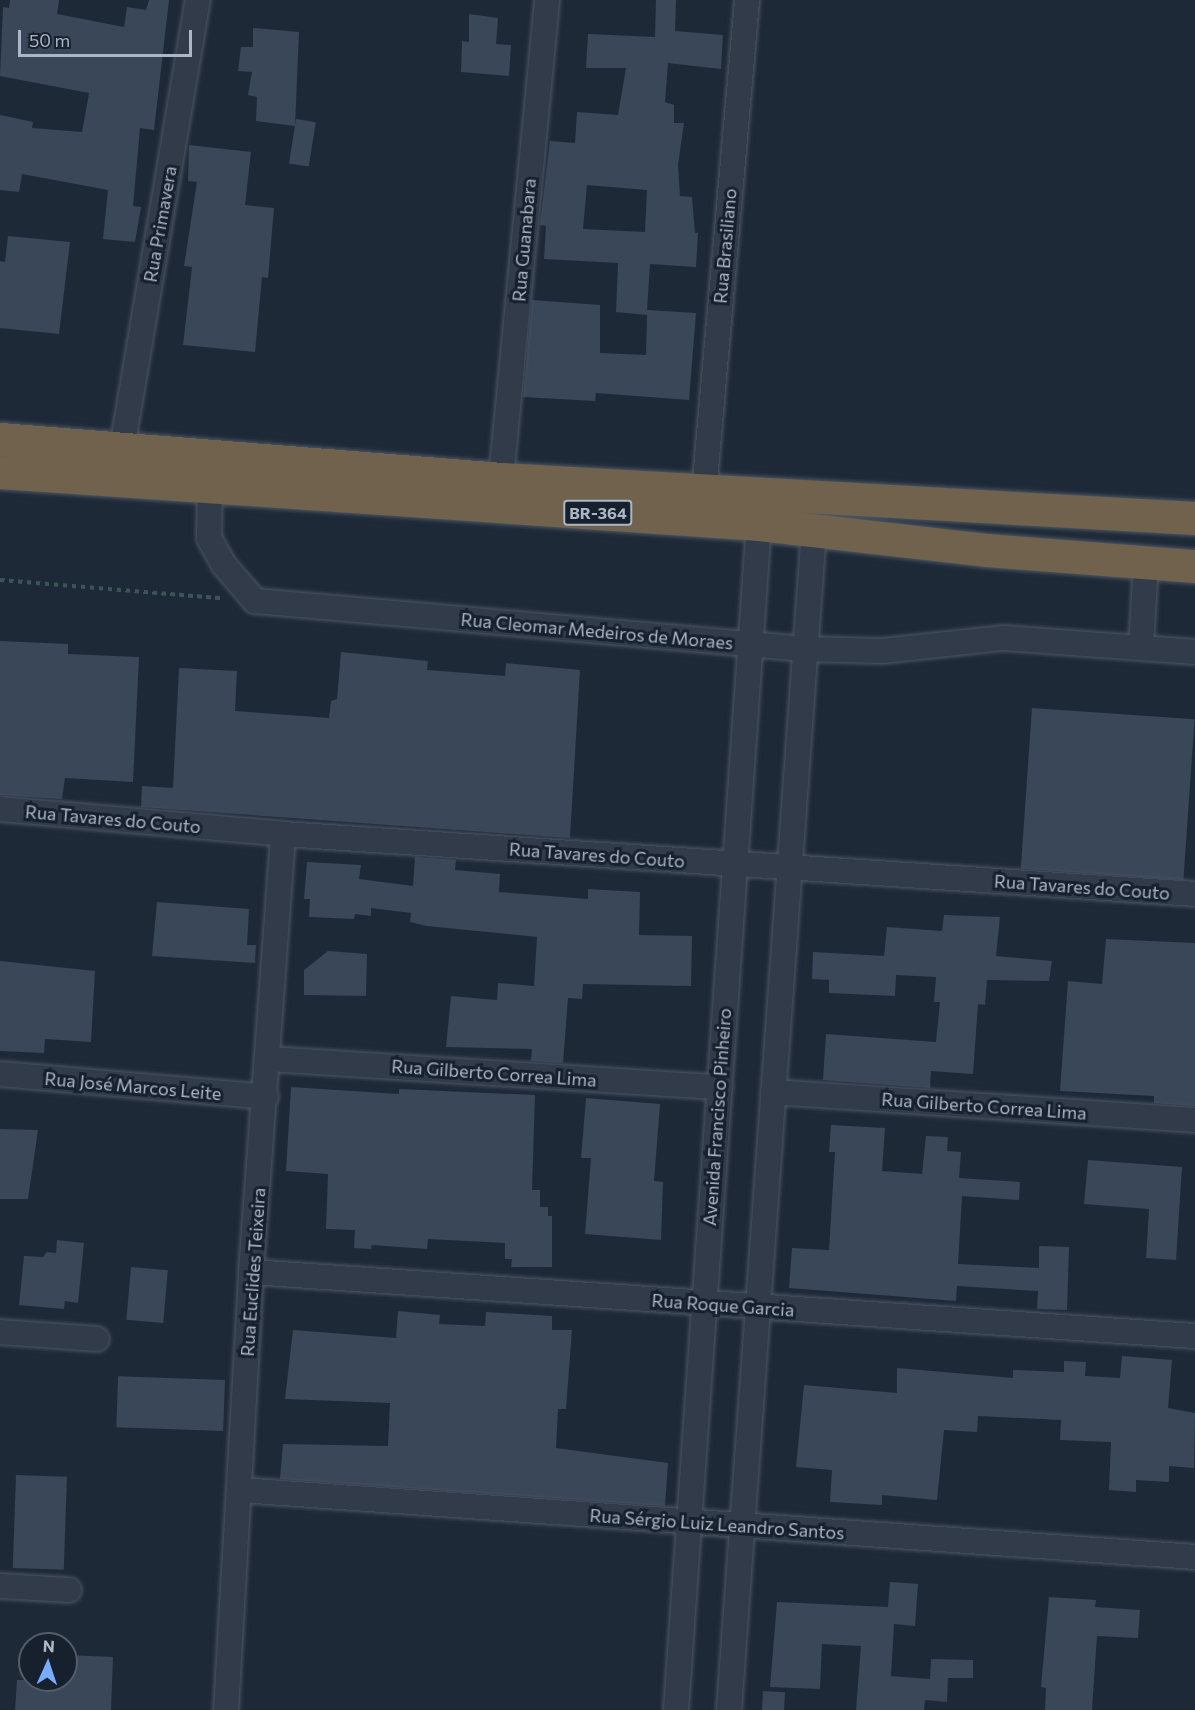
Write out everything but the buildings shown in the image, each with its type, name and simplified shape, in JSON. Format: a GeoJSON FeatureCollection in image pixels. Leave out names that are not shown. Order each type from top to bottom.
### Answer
{"type":"FeatureCollection","features":[{"type":"Feature","properties":{"kind":"highway","name":"BR-364"},"geometry":{"type":"LineString","coordinates":[[0,439],[501,479],[704,492],[994,504],[1195,518]]}},
{"type":"Feature","properties":{"kind":"highway","name":"BR-364"},"geometry":{"type":"LineString","coordinates":[[0,472],[759,524],[986,550],[1195,566]]}},
{"type":"Feature","properties":{"kind":"highway"},"geometry":{"type":"LineString","coordinates":[[986,550],[981,518],[994,504]]}},
{"type":"Feature","properties":{"kind":"street","name":"Rua Primavera"},"geometry":{"type":"LineString","coordinates":[[122,448],[198,0]]}},
{"type":"Feature","properties":{"kind":"street","name":"Rua Guanabara"},"geometry":{"type":"LineString","coordinates":[[501,479],[547,0]]}},
{"type":"Feature","properties":{"kind":"street","name":"Rua Brasiliano"},"geometry":{"type":"LineString","coordinates":[[704,492],[747,0]]}},
{"type":"Feature","properties":{"kind":"street"},"geometry":{"type":"LineString","coordinates":[[210,486],[209,538],[224,566],[255,601]]}},
{"type":"Feature","properties":{"kind":"street","name":"Avenida Francisco Pinheiro"},"geometry":{"type":"LineString","coordinates":[[676,1710],[759,524]]}},
{"type":"Feature","properties":{"kind":"street"},"geometry":{"type":"LineString","coordinates":[[729,1710],[814,529]]}},
{"type":"Feature","properties":{"kind":"street"},"geometry":{"type":"LineString","coordinates":[[1141,648],[1146,562]]}},
{"type":"Feature","properties":{"kind":"street","name":"Rua Cleomar Medeiros de Moraes"},"geometry":{"type":"LineString","coordinates":[[255,601],[806,649],[882,651],[1004,638],[1195,652]]}},
{"type":"Feature","properties":{"kind":"street","name":"Rua Tavares do Couto"},"geometry":{"type":"LineString","coordinates":[[0,809],[283,834],[1195,894]]}},
{"type":"Feature","properties":{"kind":"street","name":"Rua Euclides Teixeira"},"geometry":{"type":"LineString","coordinates":[[226,1710],[251,1272],[269,1059],[283,834]]}},
{"type":"Feature","properties":{"kind":"street","name":"Rua Gilberto Correa Lima"},"geometry":{"type":"LineString","coordinates":[[269,1059],[720,1087]]}},
{"type":"Feature","properties":{"kind":"street","name":"Rua José Marcos Leite"},"geometry":{"type":"LineString","coordinates":[[0,1074],[266,1098]]}},
{"type":"Feature","properties":{"kind":"street","name":"Rua Gilberto Correa Lima"},"geometry":{"type":"LineString","coordinates":[[774,1092],[1195,1120]]}},
{"type":"Feature","properties":{"kind":"street","name":"Rua Roque Garcia"},"geometry":{"type":"LineString","coordinates":[[251,1272],[1195,1336]]}},
{"type":"Feature","properties":{"kind":"street"},"geometry":{"type":"LineString","coordinates":[[0,1332],[98,1339]]}},
{"type":"Feature","properties":{"kind":"street","name":"Rua Sérgio Luiz Leandro Santos"},"geometry":{"type":"LineString","coordinates":[[240,1490],[1195,1557]]}},
{"type":"Feature","properties":{"kind":"street"},"geometry":{"type":"LineString","coordinates":[[0,1586],[69,1590]]}},
{"type":"Feature","properties":{"kind":"path"},"geometry":{"type":"LineString","coordinates":[[0,580],[255,601]]}}]}
